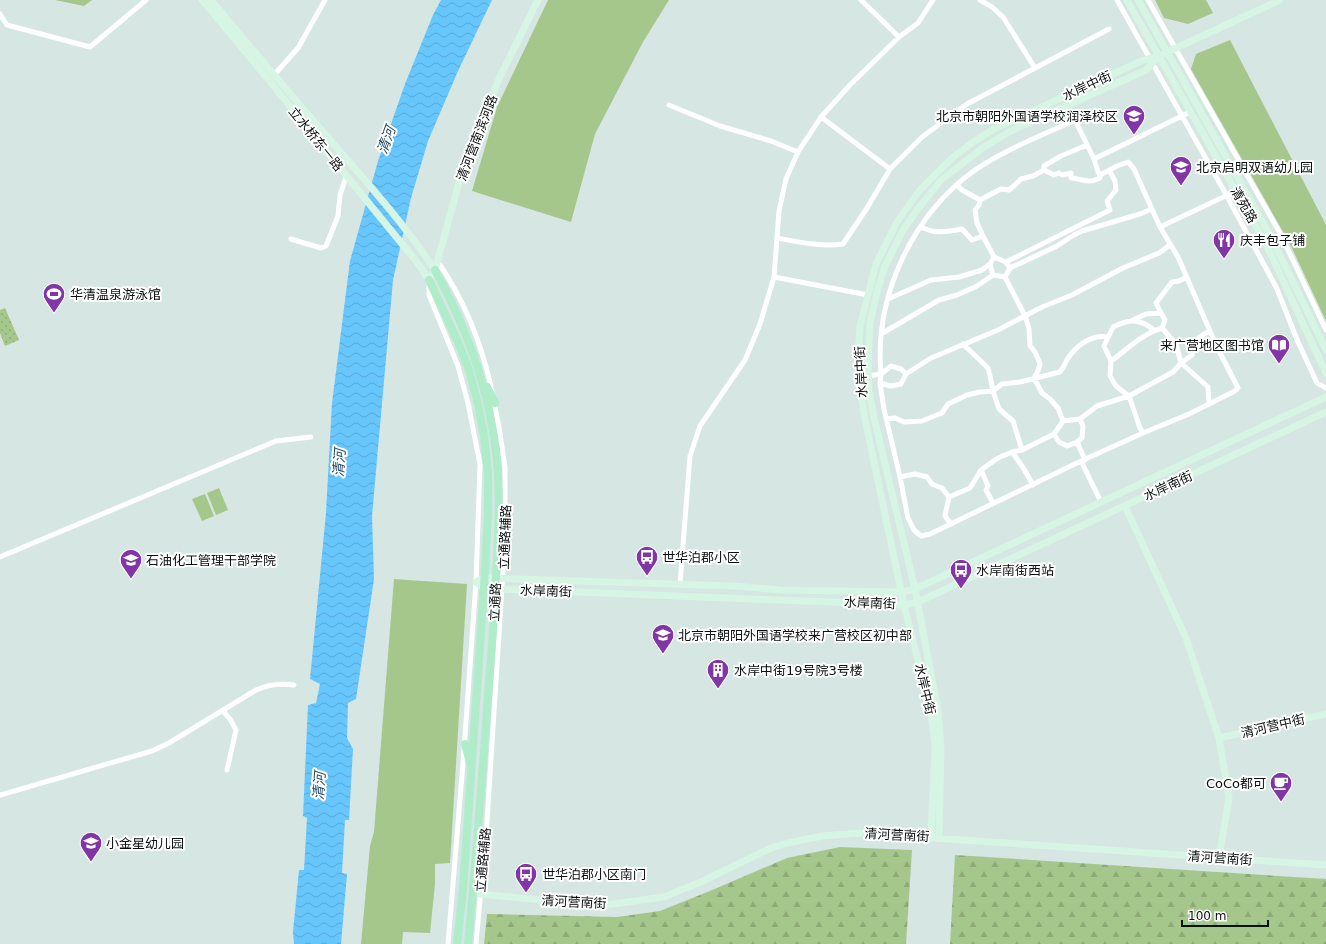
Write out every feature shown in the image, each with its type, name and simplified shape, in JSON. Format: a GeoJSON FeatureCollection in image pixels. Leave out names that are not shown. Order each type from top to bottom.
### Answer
{"type":"FeatureCollection","features":[{"type":"Feature","properties":{"kind":"main road","name":"立通路"},"geometry":{"type":"LineString","coordinates":[[437,266],[461,320],[478,371],[488,404],[494,432],[498,467],[499,589],[468,944]]}},
{"type":"Feature","properties":{"kind":"main road","name":"立通路"},"geometry":{"type":"LineString","coordinates":[[429,280],[458,342],[469,370],[478,404],[484,436],[488,474],[485,578],[463,889],[457,944]]}},
{"type":"Feature","properties":{"kind":"main road"},"geometry":{"type":"LineString","coordinates":[[478,371],[494,403]]}},
{"type":"Feature","properties":{"kind":"main road"},"geometry":{"type":"LineString","coordinates":[[488,705],[496,692]]}},
{"type":"Feature","properties":{"kind":"main road"},"geometry":{"type":"LineString","coordinates":[[465,744],[472,767]]}},
{"type":"Feature","properties":{"kind":"street"},"geometry":{"type":"LineString","coordinates":[[0,14],[7,25],[90,47],[146,0]]}},
{"type":"Feature","properties":{"kind":"street","name":"立水桥东一路"},"geometry":{"type":"LineString","coordinates":[[202,0],[417,262],[429,280]]}},
{"type":"Feature","properties":{"kind":"street","name":"立水桥东一路"},"geometry":{"type":"LineString","coordinates":[[211,0],[437,266]]}},
{"type":"Feature","properties":{"kind":"street"},"geometry":{"type":"LineString","coordinates":[[274,75],[298,48],[325,0]]}},
{"type":"Feature","properties":{"kind":"street","name":"清河营南滨河路"},"geometry":{"type":"LineString","coordinates":[[429,280],[437,266],[460,179],[499,79],[538,0]]}},
{"type":"Feature","properties":{"kind":"street"},"geometry":{"type":"LineString","coordinates":[[861,0],[899,37]]}},
{"type":"Feature","properties":{"kind":"street"},"geometry":{"type":"LineString","coordinates":[[680,584],[690,456],[700,426],[745,360],[760,324],[774,277],[779,211],[786,179],[798,152],[822,117],[850,85],[899,37],[918,23],[933,0]]}},
{"type":"Feature","properties":{"kind":"street"},"geometry":{"type":"LineString","coordinates":[[980,0],[1003,16],[1035,68]]}},
{"type":"Feature","properties":{"kind":"street"},"geometry":{"type":"LineString","coordinates":[[1116,0],[1277,289],[1298,342],[1317,383],[1326,388]]}},
{"type":"Feature","properties":{"kind":"street","name":"清苑路"},"geometry":{"type":"LineString","coordinates":[[1128,0],[1267,246],[1326,373]]}},
{"type":"Feature","properties":{"kind":"street","name":"清苑路"},"geometry":{"type":"LineString","coordinates":[[1138,0],[1272,238],[1326,350]]}},
{"type":"Feature","properties":{"kind":"street"},"geometry":{"type":"LineString","coordinates":[[1148,0],[1281,235],[1326,330]]}},
{"type":"Feature","properties":{"kind":"street","name":"水岸中街"},"geometry":{"type":"LineString","coordinates":[[939,838],[940,728],[918,602],[874,418],[869,391],[868,366],[870,322],[885,266],[903,230],[941,180],[979,150],[1009,132],[1146,70],[1151,61],[1159,56],[1280,0]]}},
{"type":"Feature","properties":{"kind":"street"},"geometry":{"type":"LineString","coordinates":[[777,238],[818,245],[831,246],[843,244],[867,208],[890,169],[922,137],[967,104],[1108,29]]}},
{"type":"Feature","properties":{"kind":"street","name":"水岸中街"},"geometry":{"type":"LineString","coordinates":[[931,837],[935,746],[931,712],[904,605],[864,414],[859,383],[858,358],[860,326],[876,264],[897,222],[919,191],[951,159],[973,142],[994,129],[1141,60],[1151,61]]}},
{"type":"Feature","properties":{"kind":"street"},"geometry":{"type":"LineString","coordinates":[[669,105],[720,126],[771,141],[798,152]]}},
{"type":"Feature","properties":{"kind":"street"},"geometry":{"type":"LineString","coordinates":[[1094,159],[1190,112]]}},
{"type":"Feature","properties":{"kind":"street"},"geometry":{"type":"LineString","coordinates":[[822,117],[890,169]]}},
{"type":"Feature","properties":{"kind":"street"},"geometry":{"type":"LineString","coordinates":[[1044,170],[1054,175],[1059,172],[1062,175],[1072,173],[1071,178],[1079,178],[1086,182],[1094,181],[1100,178],[1100,175],[1128,162],[1134,169],[1160,226],[1178,257],[1210,331],[1238,388],[1235,391],[1189,414],[1142,433],[930,534],[921,536],[914,530],[908,518],[900,476],[886,419],[880,383],[881,374],[879,358],[881,334],[888,298],[898,268],[920,227],[942,200],[974,171],[1009,149],[1075,120],[1100,175]]}},
{"type":"Feature","properties":{"kind":"street"},"geometry":{"type":"LineString","coordinates":[[1010,268],[1006,262],[994,257],[977,223],[975,210],[979,205],[980,200],[1001,188],[1009,190],[1021,179],[1033,176],[1044,170],[1044,166],[1061,156],[1087,146]]}},
{"type":"Feature","properties":{"kind":"street"},"geometry":{"type":"LineString","coordinates":[[1006,262],[1110,210],[1107,201],[1116,190],[1115,181],[1109,170]]}},
{"type":"Feature","properties":{"kind":"street"},"geometry":{"type":"LineString","coordinates":[[291,239],[321,248],[326,246],[338,216],[340,195],[346,177]]}},
{"type":"Feature","properties":{"kind":"street"},"geometry":{"type":"LineString","coordinates":[[957,185],[962,190],[980,200]]}},
{"type":"Feature","properties":{"kind":"street"},"geometry":{"type":"LineString","coordinates":[[1160,226],[1236,191]]}},
{"type":"Feature","properties":{"kind":"street"},"geometry":{"type":"LineString","coordinates":[[1005,277],[1010,268],[1057,246],[1082,231],[1152,209]]}},
{"type":"Feature","properties":{"kind":"street"},"geometry":{"type":"LineString","coordinates":[[920,227],[930,231],[939,232],[949,232],[962,229],[972,240],[983,236]]}},
{"type":"Feature","properties":{"kind":"street"},"geometry":{"type":"LineString","coordinates":[[880,383],[891,386],[901,384],[906,374],[931,358],[998,330],[1042,307],[1072,295],[1123,268],[1159,253],[1170,245]]}},
{"type":"Feature","properties":{"kind":"street"},"geometry":{"type":"LineString","coordinates":[[888,298],[931,280],[958,277],[982,270],[990,264],[994,257]]}},
{"type":"Feature","properties":{"kind":"street"},"geometry":{"type":"LineString","coordinates":[[990,264],[993,275]]}},
{"type":"Feature","properties":{"kind":"street","name":"立通路辅路"},"geometry":{"type":"LineString","coordinates":[[437,266],[447,275],[478,339],[486,364],[500,433],[506,482],[506,539],[499,578]]}},
{"type":"Feature","properties":{"kind":"street"},"geometry":{"type":"LineString","coordinates":[[881,334],[939,300],[957,295],[977,286],[993,275],[1005,277]]}},
{"type":"Feature","properties":{"kind":"street"},"geometry":{"type":"LineString","coordinates":[[774,277],[868,295]]}},
{"type":"Feature","properties":{"kind":"street"},"geometry":{"type":"LineString","coordinates":[[1005,277],[1025,316],[1029,328],[1030,346],[1035,352],[1040,364],[1034,378]]}},
{"type":"Feature","properties":{"kind":"street"},"geometry":{"type":"LineString","coordinates":[[1162,328],[1165,320],[1156,302],[1172,282],[1186,278]]}},
{"type":"Feature","properties":{"kind":"street","name":"立通路辅路"},"geometry":{"type":"LineString","coordinates":[[429,280],[428,295],[458,366],[468,403],[480,464],[476,582],[465,744],[448,944]]}},
{"type":"Feature","properties":{"kind":"street"},"geometry":{"type":"LineString","coordinates":[[1142,433],[1129,396],[1116,386],[1110,376],[1111,361],[1104,346],[1113,326],[1146,314],[1161,313]]}},
{"type":"Feature","properties":{"kind":"street"},"geometry":{"type":"LineString","coordinates":[[1133,320],[1147,324],[1154,330]]}},
{"type":"Feature","properties":{"kind":"street"},"geometry":{"type":"LineString","coordinates":[[1111,361],[1124,352],[1144,334],[1162,328]]}},
{"type":"Feature","properties":{"kind":"street"},"geometry":{"type":"LineString","coordinates":[[1162,328],[1176,344],[1181,363],[1208,387],[1209,403]]}},
{"type":"Feature","properties":{"kind":"street"},"geometry":{"type":"LineString","coordinates":[[949,497],[970,488],[981,470],[998,458],[1012,452],[1022,450],[1054,434],[1063,421],[1080,419],[1097,406],[1129,396],[1173,372],[1181,363],[1192,355],[1193,343],[1199,336],[1210,331]]}},
{"type":"Feature","properties":{"kind":"street"},"geometry":{"type":"LineString","coordinates":[[886,419],[895,418],[904,422],[922,421],[942,413],[948,404],[967,395],[980,392],[993,392],[1002,384],[1020,382],[1060,372],[1064,368],[1068,358],[1086,340],[1100,335],[1108,337]]}},
{"type":"Feature","properties":{"kind":"street"},"geometry":{"type":"LineString","coordinates":[[963,344],[988,368],[993,392],[999,409],[1013,421],[1022,450]]}},
{"type":"Feature","properties":{"kind":"street"},"geometry":{"type":"LineString","coordinates":[[868,376],[881,374],[891,366],[901,369],[906,374]]}},
{"type":"Feature","properties":{"kind":"street"},"geometry":{"type":"LineString","coordinates":[[1034,378],[1042,392],[1058,408],[1063,421]]}},
{"type":"Feature","properties":{"kind":"street","name":"水岸南街"},"geometry":{"type":"LineString","coordinates":[[476,582],[485,578],[499,578],[734,586],[781,590],[902,592],[915,590],[1326,397]]}},
{"type":"Feature","properties":{"kind":"street","name":"水岸南街"},"geometry":{"type":"LineString","coordinates":[[484,588],[904,605],[918,602],[1326,412]]}},
{"type":"Feature","properties":{"kind":"street"},"geometry":{"type":"LineString","coordinates":[[1054,434],[1059,442],[1067,446],[1077,442],[1082,438],[1083,426],[1080,419]]}},
{"type":"Feature","properties":{"kind":"street"},"geometry":{"type":"LineString","coordinates":[[0,557],[276,441],[311,437]]}},
{"type":"Feature","properties":{"kind":"street"},"geometry":{"type":"LineString","coordinates":[[1077,442],[1101,502]]}},
{"type":"Feature","properties":{"kind":"street"},"geometry":{"type":"LineString","coordinates":[[1012,452],[1033,485]]}},
{"type":"Feature","properties":{"kind":"street"},"geometry":{"type":"LineString","coordinates":[[981,470],[988,486],[986,490],[993,503]]}},
{"type":"Feature","properties":{"kind":"street"},"geometry":{"type":"LineString","coordinates":[[900,476],[915,474],[927,476],[932,484],[942,488],[949,497],[945,516],[951,524]]}},
{"type":"Feature","properties":{"kind":"street"},"geometry":{"type":"LineString","coordinates":[[1125,506],[1186,638],[1220,738],[1229,798],[1219,857]]}},
{"type":"Feature","properties":{"kind":"street"},"geometry":{"type":"LineString","coordinates":[[476,582],[484,588]]}},
{"type":"Feature","properties":{"kind":"street","name":"立通路辅路"},"geometry":{"type":"LineString","coordinates":[[476,944],[487,822],[496,692],[499,589]]}},
{"type":"Feature","properties":{"kind":"street"},"geometry":{"type":"LineString","coordinates":[[0,795],[152,751],[169,743],[256,690],[268,685],[282,684],[294,686]]}},
{"type":"Feature","properties":{"kind":"street"},"geometry":{"type":"LineString","coordinates":[[222,711],[230,719],[236,730],[227,770]]}},
{"type":"Feature","properties":{"kind":"street","name":"清河营中街"},"geometry":{"type":"LineString","coordinates":[[1220,738],[1326,714]]}},
{"type":"Feature","properties":{"kind":"street","name":"清河营南街"},"geometry":{"type":"LineString","coordinates":[[480,894],[598,906],[664,897],[703,881],[771,848],[822,836],[860,833],[1326,865]]}},
{"type":"Feature","properties":{"kind":"green space"},"geometry":{"type":"Polygon","coordinates":[[[55,0],[92,0],[84,6],[55,0]]]}},
{"type":"Feature","properties":{"kind":"green space"},"geometry":{"type":"Polygon","coordinates":[[[548,0],[669,0],[643,42],[595,134],[571,222],[472,191],[497,107],[548,0]]]}},
{"type":"Feature","properties":{"kind":"green space"},"geometry":{"type":"Polygon","coordinates":[[[1155,0],[1206,0],[1213,13],[1188,24],[1164,18],[1155,0]]]}},
{"type":"Feature","properties":{"kind":"green space"},"geometry":{"type":"Polygon","coordinates":[[[1230,40],[1326,225],[1326,321],[1291,246],[1191,69],[1196,54],[1230,40]]]}},
{"type":"Feature","properties":{"kind":"green space"},"geometry":{"type":"Polygon","coordinates":[[[5,308],[19,340],[5,346],[0,333],[0,310],[5,308]]]}},
{"type":"Feature","properties":{"kind":"green space"},"geometry":{"type":"Polygon","coordinates":[[[219,488],[228,510],[216,515],[207,493],[219,488]]]}},
{"type":"Feature","properties":{"kind":"green space"},"geometry":{"type":"Polygon","coordinates":[[[205,494],[214,516],[202,521],[192,499],[205,494]]]}},
{"type":"Feature","properties":{"kind":"green space"},"geometry":{"type":"Polygon","coordinates":[[[394,579],[467,584],[450,863],[435,864],[435,884],[430,933],[403,932],[402,944],[361,944],[370,846],[374,832],[394,579]]]}},
{"type":"Feature","properties":{"kind":"green space"},"geometry":{"type":"Polygon","coordinates":[[[840,847],[912,850],[906,944],[484,944],[487,914],[617,917],[660,911],[787,858],[840,847]]]}},
{"type":"Feature","properties":{"kind":"green space"},"geometry":{"type":"Polygon","coordinates":[[[955,855],[1326,879],[1326,944],[950,944],[955,855]]]}},
{"type":"Feature","properties":{"kind":"water","name":"清河"},"geometry":{"type":"Polygon","coordinates":[[[441,0],[492,0],[458,71],[428,141],[411,198],[393,280],[372,516],[374,579],[356,699],[348,703],[347,738],[353,749],[349,820],[345,820],[342,873],[347,874],[341,944],[294,944],[293,932],[299,870],[304,870],[307,818],[303,816],[308,705],[316,703],[320,684],[310,679],[326,513],[332,403],[350,261],[378,161],[405,84],[433,15],[441,0]]]}},
{"type":"Feature","properties":{"kind":"place","name":"北京市朝阳外国语学校润泽校区"},"geometry":{"type":"Point","coordinates":[1134,136]}},
{"type":"Feature","properties":{"kind":"place","name":"北京启明双语幼儿园"},"geometry":{"type":"Point","coordinates":[1181,186]}},
{"type":"Feature","properties":{"kind":"place","name":"庆丰包子铺"},"geometry":{"type":"Point","coordinates":[1224,260]}},
{"type":"Feature","properties":{"kind":"place","name":"华清温泉游泳馆"},"geometry":{"type":"Point","coordinates":[54,314]}},
{"type":"Feature","properties":{"kind":"place","name":"来广营地区图书馆"},"geometry":{"type":"Point","coordinates":[1279,364]}},
{"type":"Feature","properties":{"kind":"place","name":"世华泊郡小区"},"geometry":{"type":"Point","coordinates":[647,576]}},
{"type":"Feature","properties":{"kind":"place","name":"石油化工管理干部学院"},"geometry":{"type":"Point","coordinates":[131,580]}},
{"type":"Feature","properties":{"kind":"place","name":"水岸南街西站"},"geometry":{"type":"Point","coordinates":[961,590]}},
{"type":"Feature","properties":{"kind":"place","name":"北京市朝阳外国语学校来广营校区初中部"},"geometry":{"type":"Point","coordinates":[663,654]}},
{"type":"Feature","properties":{"kind":"place","name":"水岸中街19号院3号楼"},"geometry":{"type":"Point","coordinates":[718,690]}},
{"type":"Feature","properties":{"kind":"place","name":"CoCo都可"},"geometry":{"type":"Point","coordinates":[1281,802]}},
{"type":"Feature","properties":{"kind":"place","name":"小金星幼儿园"},"geometry":{"type":"Point","coordinates":[91,862]}},
{"type":"Feature","properties":{"kind":"place","name":"世华泊郡小区南门"},"geometry":{"type":"Point","coordinates":[526,894]}}]}
